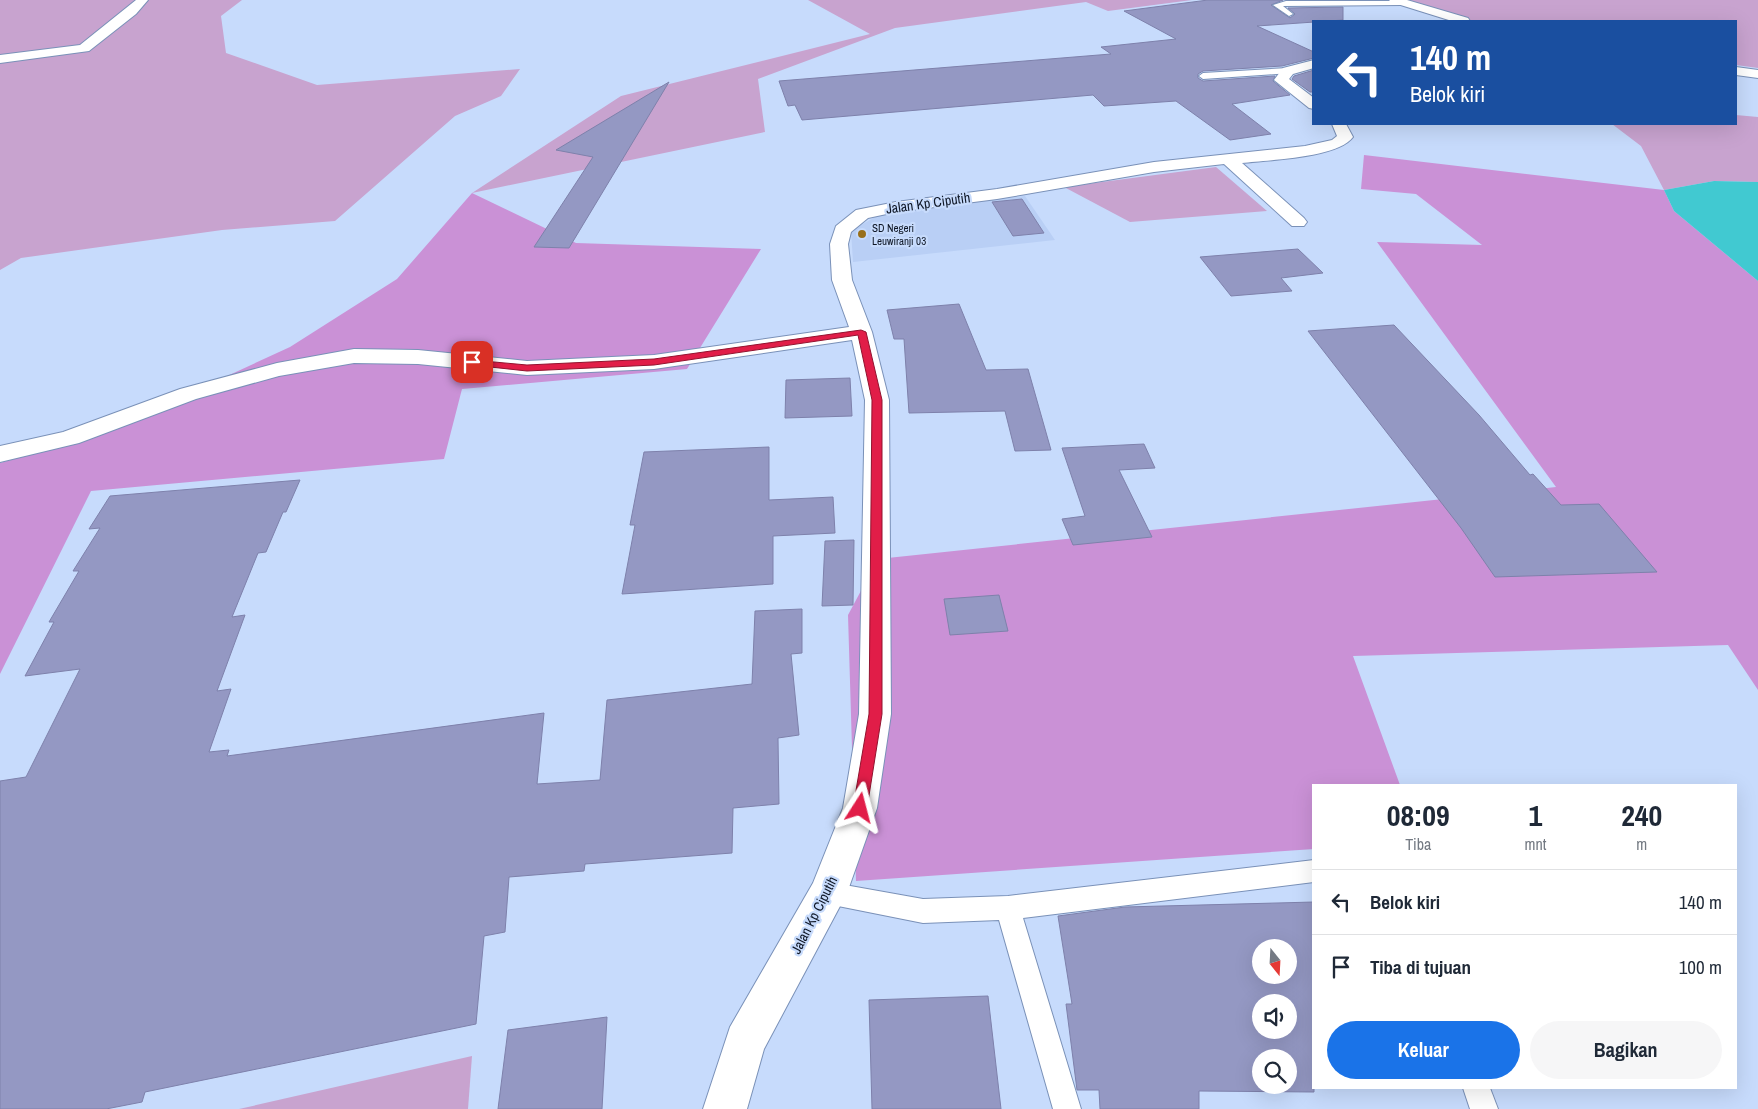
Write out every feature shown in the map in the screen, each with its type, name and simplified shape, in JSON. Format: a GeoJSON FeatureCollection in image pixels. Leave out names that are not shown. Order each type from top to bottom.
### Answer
{"type":"FeatureCollection","features":[{"type":"Feature","properties":{"kind":"street"},"geometry":{"type":"LineString","coordinates":[[0,59],[84,48],[132,11],[142,0]]}},
{"type":"Feature","properties":{"kind":"street"},"geometry":{"type":"LineString","coordinates":[[1398,1],[1461,20]]}},
{"type":"Feature","properties":{"kind":"street"},"geometry":{"type":"LineString","coordinates":[[1312,65],[1288,71],[1281,80],[1312,103]]}},
{"type":"Feature","properties":{"kind":"street"},"geometry":{"type":"LineString","coordinates":[[1737,71],[1758,74]]}},
{"type":"Feature","properties":{"kind":"street","name":"Jalan Kp Ciputih"},"geometry":{"type":"LineString","coordinates":[[725,1109],[745,1042],[828,893],[860,808],[875,714],[877,400],[861,332],[842,280],[839,244],[842,230],[862,214],[896,206],[997,194],[1154,167],[1305,151],[1336,144],[1345,137],[1339,125]]}},
{"type":"Feature","properties":{"kind":"street"},"geometry":{"type":"LineString","coordinates":[[1228,159],[1298,222]]}},
{"type":"Feature","properties":{"kind":"street"},"geometry":{"type":"LineString","coordinates":[[0,454],[70,438],[188,394],[276,370],[354,356],[418,357],[527,368],[654,362],[861,332]]}},
{"type":"Feature","properties":{"kind":"lane"},"geometry":{"type":"LineString","coordinates":[[1289,14],[1277,5],[1286,2],[1398,1]]}},
{"type":"Feature","properties":{"kind":"lane"},"geometry":{"type":"LineString","coordinates":[[1203,76],[1288,71]]}},
{"type":"Feature","properties":{"kind":"lane"},"geometry":{"type":"LineString","coordinates":[[828,893],[923,911],[1008,908],[1312,870]]}},
{"type":"Feature","properties":{"kind":"lane"},"geometry":{"type":"LineString","coordinates":[[1008,908],[1067,1109]]}},
{"type":"Feature","properties":{"kind":"lane"},"geometry":{"type":"LineString","coordinates":[[1477,1089],[1484,1109]]}},
{"type":"Feature","properties":{"kind":"shaded area"},"geometry":{"type":"Polygon","coordinates":[[[0,0],[242,0],[221,16],[226,53],[317,85],[520,69],[501,96],[455,116],[335,221],[222,230],[21,258],[0,270],[0,0]]]}},
{"type":"Feature","properties":{"kind":"shaded area"},"geometry":{"type":"Polygon","coordinates":[[[808,0],[1192,0],[1108,11],[1086,2],[895,28],[758,79],[765,132],[472,193],[621,96],[870,34],[808,0]]]}},
{"type":"Feature","properties":{"kind":"shaded area"},"geometry":{"type":"Polygon","coordinates":[[[1385,0],[1758,0],[1758,68],[1737,65],[1737,20],[1447,20],[1385,0]]]}},
{"type":"Feature","properties":{"kind":"shaded area"},"geometry":{"type":"Polygon","coordinates":[[[1737,115],[1758,117],[1758,182],[1714,181],[1664,190],[1641,146],[1613,125],[1737,125],[1737,115]]]}},
{"type":"Feature","properties":{"kind":"shaded area"},"geometry":{"type":"Polygon","coordinates":[[[1364,155],[1664,190],[1674,211],[1758,281],[1758,690],[1728,645],[1353,656],[1400,784],[1312,784],[1312,849],[856,881],[848,615],[878,559],[1556,487],[1377,242],[1482,245],[1416,194],[1361,189],[1364,155]]]}},
{"type":"Feature","properties":{"kind":"shaded area"},"geometry":{"type":"Polygon","coordinates":[[[1216,167],[1267,211],[1130,222],[1064,187],[1216,167]]]}},
{"type":"Feature","properties":{"kind":"shaded area"},"geometry":{"type":"Polygon","coordinates":[[[1714,181],[1758,182],[1758,281],[1674,211],[1664,190],[1714,181]]]}},
{"type":"Feature","properties":{"kind":"shaded area"},"geometry":{"type":"Polygon","coordinates":[[[472,193],[576,243],[761,249],[687,369],[462,389],[444,459],[91,491],[0,674],[0,463],[101,434],[290,347],[397,279],[472,193]]]}},
{"type":"Feature","properties":{"kind":"shaded area"},"geometry":{"type":"Polygon","coordinates":[[[1025,196],[1055,240],[853,262],[851,231],[880,214],[1025,196]]]}},
{"type":"Feature","properties":{"kind":"shaded area"},"geometry":{"type":"Polygon","coordinates":[[[472,1056],[468,1109],[239,1109],[472,1056]]]}},
{"type":"Feature","properties":{"kind":"building"},"geometry":{"type":"Polygon","coordinates":[[[1208,0],[1283,0],[1271,5],[1290,18],[1295,14],[1288,8],[1343,7],[1343,20],[1312,20],[1312,22],[1257,26],[1312,51],[1312,58],[1282,66],[1203,71],[1198,74],[1198,78],[1203,81],[1275,76],[1273,81],[1290,95],[1232,104],[1271,134],[1230,140],[1176,101],[1104,106],[1093,95],[802,120],[795,105],[788,106],[779,81],[1111,54],[1101,47],[1176,39],[1124,11],[1208,0]]]}},
{"type":"Feature","properties":{"kind":"building"},"geometry":{"type":"Polygon","coordinates":[[[1312,71],[1312,92],[1292,79],[1294,76],[1312,71]]]}},
{"type":"Feature","properties":{"kind":"building"},"geometry":{"type":"Polygon","coordinates":[[[669,82],[569,248],[534,247],[593,157],[556,150],[669,82]]]}},
{"type":"Feature","properties":{"kind":"building"},"geometry":{"type":"Polygon","coordinates":[[[1022,199],[1044,233],[1013,236],[992,202],[1022,199]]]}},
{"type":"Feature","properties":{"kind":"building"},"geometry":{"type":"Polygon","coordinates":[[[1298,249],[1323,273],[1281,278],[1292,291],[1231,296],[1200,257],[1298,249]]]}},
{"type":"Feature","properties":{"kind":"building"},"geometry":{"type":"Polygon","coordinates":[[[959,304],[986,370],[1028,369],[1051,450],[1015,451],[1005,411],[909,413],[904,339],[894,339],[887,310],[959,304]]]}},
{"type":"Feature","properties":{"kind":"building"},"geometry":{"type":"Polygon","coordinates":[[[1394,325],[1479,415],[1530,475],[1533,474],[1561,505],[1599,504],[1657,572],[1495,577],[1461,528],[1308,331],[1394,325]]]}},
{"type":"Feature","properties":{"kind":"building"},"geometry":{"type":"Polygon","coordinates":[[[850,378],[852,416],[785,418],[786,380],[850,378]]]}},
{"type":"Feature","properties":{"kind":"building"},"geometry":{"type":"Polygon","coordinates":[[[1144,444],[1155,468],[1119,470],[1152,537],[1073,545],[1062,519],[1085,516],[1062,448],[1144,444]]]}},
{"type":"Feature","properties":{"kind":"building"},"geometry":{"type":"Polygon","coordinates":[[[769,447],[769,500],[833,497],[835,533],[773,536],[773,584],[622,594],[635,525],[630,525],[644,452],[769,447]]]}},
{"type":"Feature","properties":{"kind":"building"},"geometry":{"type":"Polygon","coordinates":[[[300,480],[286,512],[283,512],[266,552],[258,553],[232,617],[245,615],[217,691],[231,689],[209,752],[229,750],[227,756],[544,713],[537,784],[600,780],[607,700],[752,684],[755,611],[802,609],[802,653],[791,654],[799,735],[778,738],[779,804],[733,808],[732,853],[585,864],[584,871],[509,877],[505,932],[484,936],[476,1024],[145,1092],[142,1102],[106,1109],[0,1109],[0,781],[26,777],[80,669],[25,676],[54,622],[49,622],[79,571],[73,571],[100,528],[89,529],[110,496],[300,480]]]}},
{"type":"Feature","properties":{"kind":"building"},"geometry":{"type":"Polygon","coordinates":[[[854,540],[853,605],[822,606],[825,541],[854,540]]]}},
{"type":"Feature","properties":{"kind":"building"},"geometry":{"type":"Polygon","coordinates":[[[999,595],[1008,631],[950,635],[944,599],[999,595]]]}},
{"type":"Feature","properties":{"kind":"building"},"geometry":{"type":"Polygon","coordinates":[[[1312,902],[1312,1089],[1314,1089],[1314,1092],[1297,1092],[1297,1049],[1252,1049],[1252,1091],[1199,1091],[1199,1109],[1100,1109],[1099,1090],[1077,1090],[1066,1004],[1072,1004],[1058,916],[1125,907],[1312,902]]]}},
{"type":"Feature","properties":{"kind":"building"},"geometry":{"type":"Polygon","coordinates":[[[988,996],[1001,1109],[872,1109],[869,1000],[988,996]]]}},
{"type":"Feature","properties":{"kind":"building"},"geometry":{"type":"Polygon","coordinates":[[[607,1017],[602,1109],[498,1109],[508,1030],[607,1017]]]}},
{"type":"Feature","properties":{"kind":"place","name":"SD Negeri Leuwiranji 03"},"geometry":{"type":"Point","coordinates":[862,234]}},
{"type":"Feature","properties":{"kind":"route"},"geometry":{"type":"LineString","coordinates":[[472,362],[527,368],[654,362],[861,332],[877,400],[875,714],[860,808]]}}]}
